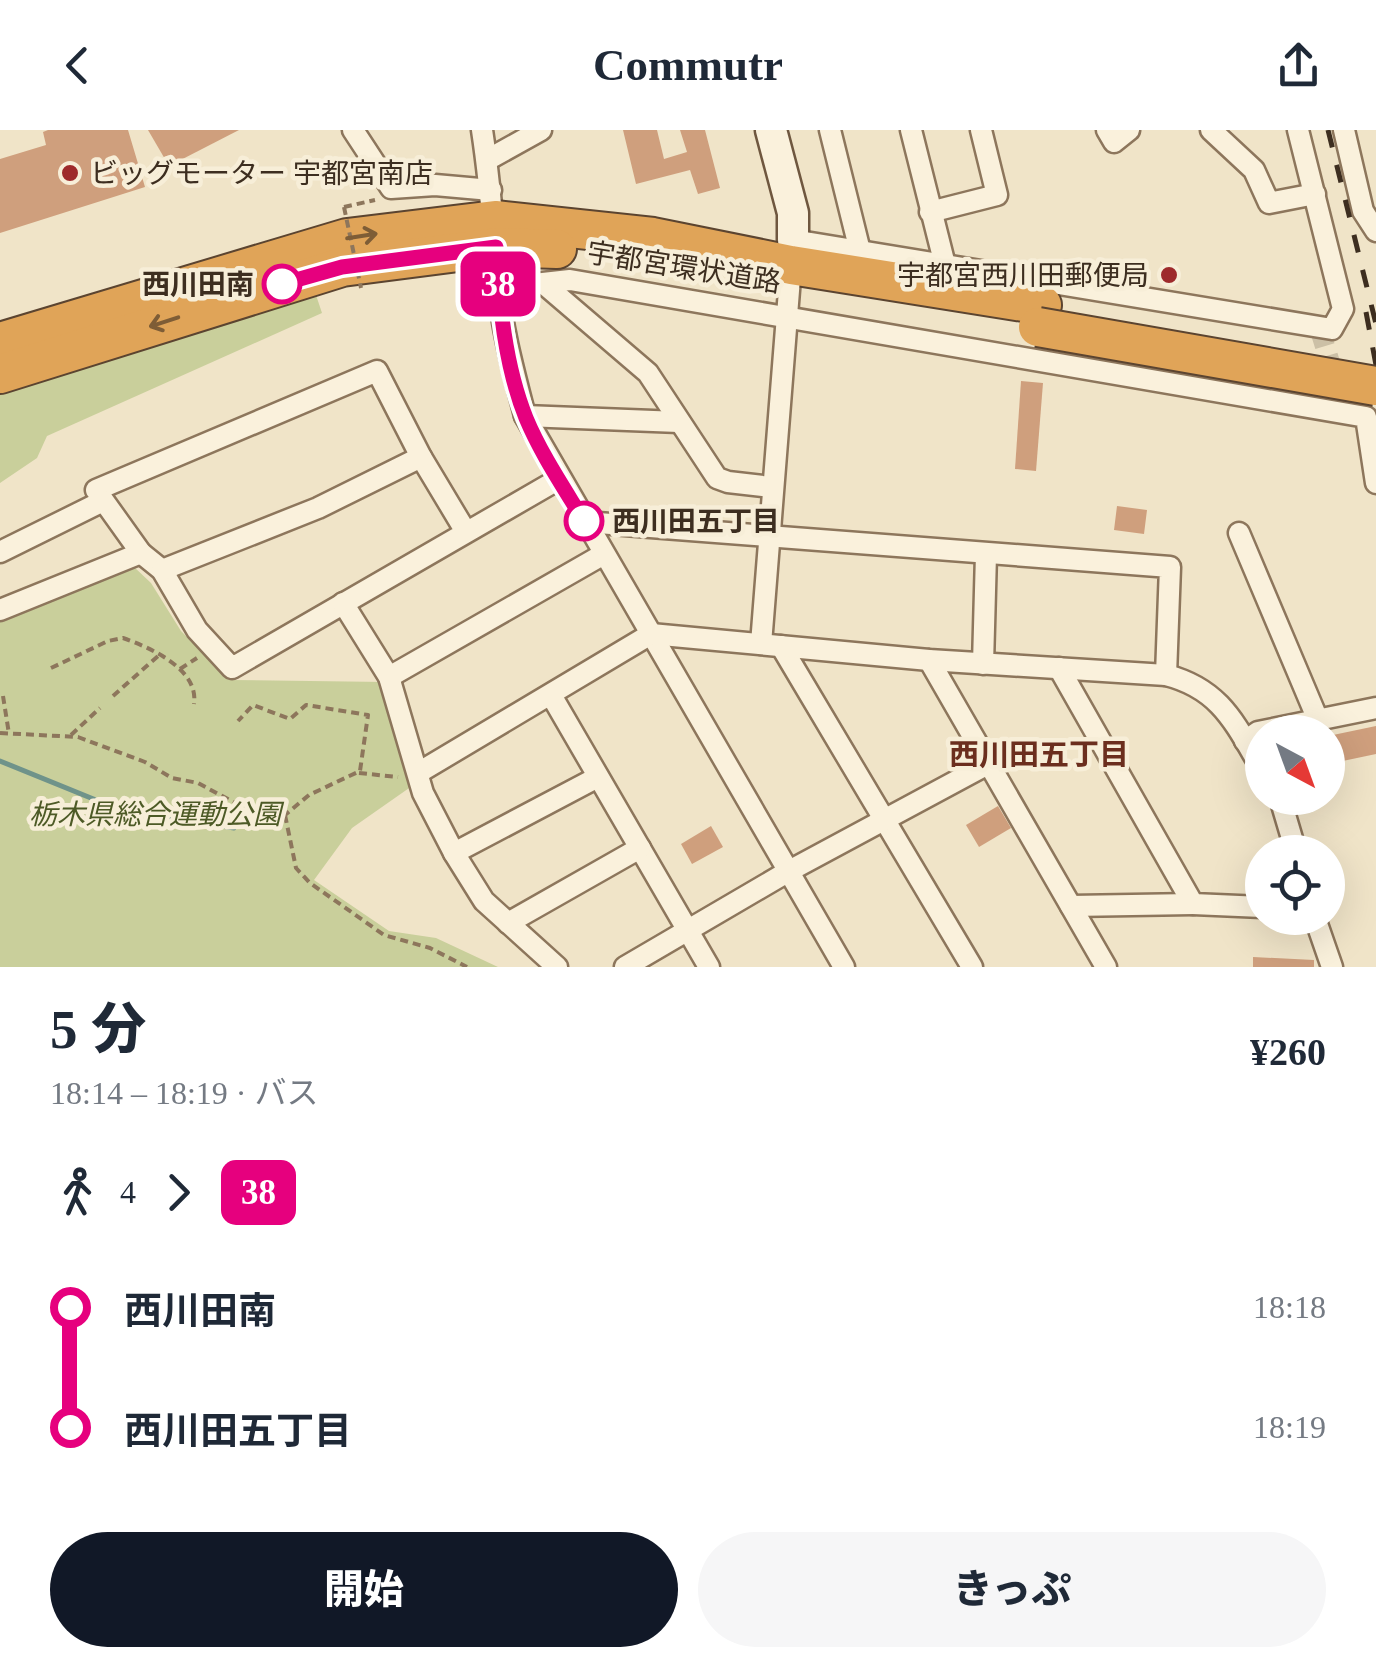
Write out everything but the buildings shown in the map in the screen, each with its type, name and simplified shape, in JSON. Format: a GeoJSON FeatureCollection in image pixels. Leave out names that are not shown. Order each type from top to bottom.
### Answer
{"type":"FeatureCollection","features":[{"type":"Feature","properties":{"kind":"highway","name":"宇都宮環状道路"},"geometry":{"type":"LineString","coordinates":[[0,374],[494,219]]}},
{"type":"Feature","properties":{"kind":"highway","name":"宇都宮環状道路"},"geometry":{"type":"LineString","coordinates":[[0,342],[347,238],[494,219],[602,254],[790,276],[1040,316],[1376,362]]}},
{"type":"Feature","properties":{"kind":"highway","name":"宇都宮環状道路"},"geometry":{"type":"LineString","coordinates":[[1040,316],[1376,386]]}},
{"type":"Feature","properties":{"kind":"street"},"geometry":{"type":"LineString","coordinates":[[354,130],[391,188],[435,186],[494,219]]}},
{"type":"Feature","properties":{"kind":"street"},"geometry":{"type":"LineString","coordinates":[[482,130],[498,288],[526,416],[844,967]]}},
{"type":"Feature","properties":{"kind":"street"},"geometry":{"type":"LineString","coordinates":[[487,160],[540,130]]}},
{"type":"Feature","properties":{"kind":"street"},"geometry":{"type":"LineString","coordinates":[[771,130],[793,213],[767,538],[771,645],[885,819],[972,967]]}},
{"type":"Feature","properties":{"kind":"street"},"geometry":{"type":"LineString","coordinates":[[830,130],[860,251]]}},
{"type":"Feature","properties":{"kind":"street"},"geometry":{"type":"LineString","coordinates":[[910,130],[945,265]]}},
{"type":"Feature","properties":{"kind":"street"},"geometry":{"type":"LineString","coordinates":[[930,212],[997,195],[981,130]]}},
{"type":"Feature","properties":{"kind":"street"},"geometry":{"type":"LineString","coordinates":[[1106,130],[1114,142],[1128,130]]}},
{"type":"Feature","properties":{"kind":"street"},"geometry":{"type":"LineString","coordinates":[[1211,130],[1254,170],[1269,203],[1314,194]]}},
{"type":"Feature","properties":{"kind":"street"},"geometry":{"type":"LineString","coordinates":[[790,276],[860,251],[1332,329],[1344,309],[1300,138],[1283,130]]}},
{"type":"Feature","properties":{"kind":"street"},"geometry":{"type":"LineString","coordinates":[[1348,131],[1363,211],[1375,229]]}},
{"type":"Feature","properties":{"kind":"street"},"geometry":{"type":"LineString","coordinates":[[498,288],[570,280],[790,276],[1366,417],[1376,484]]}},
{"type":"Feature","properties":{"kind":"street"},"geometry":{"type":"LineString","coordinates":[[544,284],[648,373],[717,478],[771,487]]}},
{"type":"Feature","properties":{"kind":"street"},"geometry":{"type":"LineString","coordinates":[[466,532],[377,372],[96,490],[141,553],[162,570],[197,630],[232,668],[559,479]]}},
{"type":"Feature","properties":{"kind":"street"},"geometry":{"type":"LineString","coordinates":[[526,416],[680,422]]}},
{"type":"Feature","properties":{"kind":"street"},"geometry":{"type":"LineString","coordinates":[[162,570],[318,508],[421,457]]}},
{"type":"Feature","properties":{"kind":"street"},"geometry":{"type":"LineString","coordinates":[[0,552],[103,501]]}},
{"type":"Feature","properties":{"kind":"street"},"geometry":{"type":"LineString","coordinates":[[585,522],[1170,567],[1166,674]]}},
{"type":"Feature","properties":{"kind":"street"},"geometry":{"type":"LineString","coordinates":[[1238,533],[1316,715]]}},
{"type":"Feature","properties":{"kind":"street"},"geometry":{"type":"LineString","coordinates":[[0,610],[141,553]]}},
{"type":"Feature","properties":{"kind":"street"},"geometry":{"type":"LineString","coordinates":[[389,677],[604,554]]}},
{"type":"Feature","properties":{"kind":"street"},"geometry":{"type":"LineString","coordinates":[[983,664],[986,554]]}},
{"type":"Feature","properties":{"kind":"street"},"geometry":{"type":"LineString","coordinates":[[343,603],[389,677],[418,776],[454,854],[484,901],[558,967]]}},
{"type":"Feature","properties":{"kind":"street"},"geometry":{"type":"LineString","coordinates":[[418,776],[651,634],[929,660],[1166,674],[1194,682],[1220,702],[1245,741]]}},
{"type":"Feature","properties":{"kind":"street"},"geometry":{"type":"LineString","coordinates":[[929,660],[1106,967]]}},
{"type":"Feature","properties":{"kind":"street"},"geometry":{"type":"LineString","coordinates":[[1059,668],[1193,904]]}},
{"type":"Feature","properties":{"kind":"street"},"geometry":{"type":"LineString","coordinates":[[551,695],[708,967]]}},
{"type":"Feature","properties":{"kind":"street"},"geometry":{"type":"LineString","coordinates":[[1342,715],[1376,708]]}},
{"type":"Feature","properties":{"kind":"street"},"geometry":{"type":"LineString","coordinates":[[624,967],[789,871],[988,764]]}},
{"type":"Feature","properties":{"kind":"street"},"geometry":{"type":"LineString","coordinates":[[454,854],[598,776]]}},
{"type":"Feature","properties":{"kind":"street"},"geometry":{"type":"LineString","coordinates":[[508,923],[640,848]]}},
{"type":"Feature","properties":{"kind":"street"},"geometry":{"type":"LineString","coordinates":[[1071,906],[1245,906]]}},
{"type":"Feature","properties":{"kind":"street"},"geometry":{"type":"LineString","coordinates":[[1321,935],[1332,967]]}},
{"type":"Feature","properties":{"kind":"path"},"geometry":{"type":"LineString","coordinates":[[344,207],[361,288]]}},
{"type":"Feature","properties":{"kind":"path"},"geometry":{"type":"LineString","coordinates":[[51,668],[117,638],[136,643],[184,672],[193,681],[194,704]]}},
{"type":"Feature","properties":{"kind":"path"},"geometry":{"type":"LineString","coordinates":[[113,696],[158,656]]}},
{"type":"Feature","properties":{"kind":"path"},"geometry":{"type":"LineString","coordinates":[[3,696],[10,734]]}},
{"type":"Feature","properties":{"kind":"path"},"geometry":{"type":"LineString","coordinates":[[238,721],[253,706],[290,719],[306,705],[368,715],[358,773]]}},
{"type":"Feature","properties":{"kind":"path"},"geometry":{"type":"LineString","coordinates":[[70,736],[100,708]]}},
{"type":"Feature","properties":{"kind":"path"},"geometry":{"type":"LineString","coordinates":[[0,733],[70,736],[146,762],[172,778],[198,784],[250,811],[285,815],[309,795],[358,773],[418,776]]}},
{"type":"Feature","properties":{"kind":"path"},"geometry":{"type":"LineString","coordinates":[[285,815],[296,868],[310,883],[384,934],[430,948],[467,967]]}},
{"type":"Feature","properties":{"kind":"green space"},"geometry":{"type":"Polygon","coordinates":[[[313,286],[322,313],[47,436],[37,458],[0,483],[0,394],[155,345],[313,286]]]}},
{"type":"Feature","properties":{"kind":"green space","name":"栃木県総合運動公園"},"geometry":{"type":"Polygon","coordinates":[[[133,566],[151,583],[181,631],[230,680],[385,682],[412,786],[352,828],[314,880],[389,931],[436,938],[498,967],[0,967],[0,616],[133,566]]]}},
{"type":"Feature","properties":{"kind":"waterway"},"geometry":{"type":"LineString","coordinates":[[0,761],[118,809],[234,828]]}},
{"type":"Feature","properties":{"kind":"tunnel"},"geometry":{"type":"LineString","coordinates":[[1319,327],[1336,382]]}},
{"type":"Feature","properties":{"kind":"railway"},"geometry":{"type":"LineString","coordinates":[[1328,130],[1376,324]]}},
{"type":"Feature","properties":{"kind":"railway"},"geometry":{"type":"LineString","coordinates":[[1366,312],[1376,365]]}},
{"type":"Feature","properties":{"kind":"bus line","name":"38"},"geometry":{"type":"LineString","coordinates":[[282,284],[394,258],[496,247],[498,288],[509,351],[526,416],[584,521]]}},
{"type":"Feature","properties":{"kind":"place","name":"ビッグモーター 宇都宮南店"},"geometry":{"type":"Point","coordinates":[70,173]}},
{"type":"Feature","properties":{"kind":"place","name":"宇都宮西川田郵便局"},"geometry":{"type":"Point","coordinates":[1169,275]}},
{"type":"Feature","properties":{"kind":"place","name":"西川田南"},"geometry":{"type":"Point","coordinates":[282,284]}},
{"type":"Feature","properties":{"kind":"place","name":"西川田五丁目"},"geometry":{"type":"Point","coordinates":[584,521]}},
{"type":"Feature","properties":{"kind":"district","name":"西川田五丁目"},"geometry":{"type":"Point","coordinates":[1039,755]}}]}
